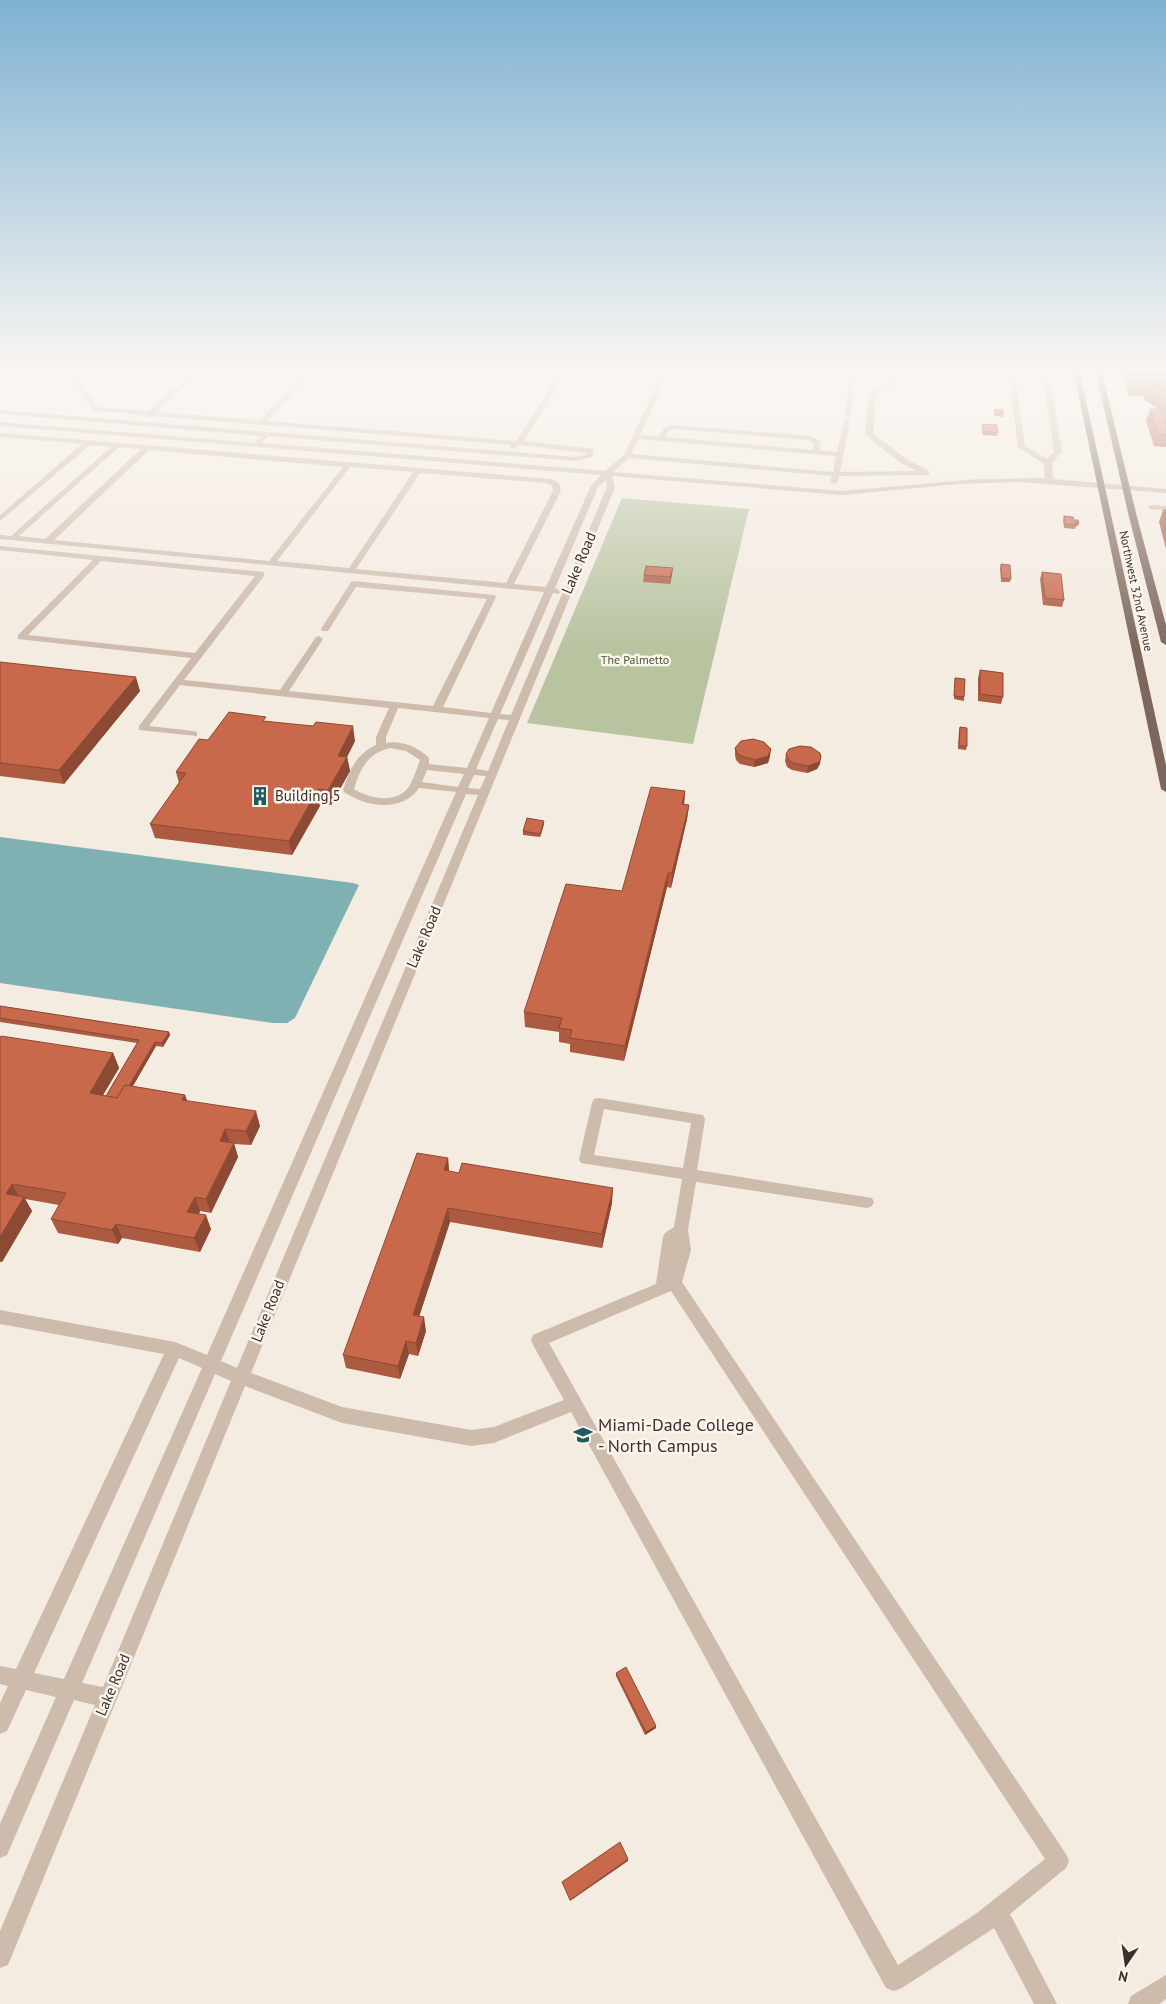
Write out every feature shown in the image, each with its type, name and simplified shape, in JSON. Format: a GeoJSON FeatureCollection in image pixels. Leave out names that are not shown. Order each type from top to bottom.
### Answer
{"type":"FeatureCollection","features":[{"type":"Feature","properties":{"kind":"main road","name":"Northwest 32nd Avenue"},"geometry":{"type":"LineString","coordinates":[[1095,463],[1166,789]]}},
{"type":"Feature","properties":{"kind":"main road","name":"Northwest 32nd Avenue"},"geometry":{"type":"LineString","coordinates":[[1121,463],[1166,642]]}},
{"type":"Feature","properties":{"kind":"street"},"geometry":{"type":"LineString","coordinates":[[0,519],[65,463]]}},
{"type":"Feature","properties":{"kind":"street"},"geometry":{"type":"LineString","coordinates":[[13,538],[97,463]]}},
{"type":"Feature","properties":{"kind":"street"},"geometry":{"type":"LineString","coordinates":[[48,542],[132,463]]}},
{"type":"Feature","properties":{"kind":"street"},"geometry":{"type":"LineString","coordinates":[[319,463],[548,481],[556,485],[557,491],[509,586]]}},
{"type":"Feature","properties":{"kind":"street"},"geometry":{"type":"LineString","coordinates":[[467,463],[833,492],[873,492],[998,480],[1166,491]]}},
{"type":"Feature","properties":{"kind":"street"},"geometry":{"type":"LineString","coordinates":[[608,474],[619,463]]}},
{"type":"Feature","properties":{"kind":"street"},"geometry":{"type":"LineString","coordinates":[[703,463],[836,474],[926,473]]}},
{"type":"Feature","properties":{"kind":"street"},"geometry":{"type":"LineString","coordinates":[[833,492],[838,463]]}},
{"type":"Feature","properties":{"kind":"street"},"geometry":{"type":"LineString","coordinates":[[907,463],[946,484]]}},
{"type":"Feature","properties":{"kind":"street"},"geometry":{"type":"LineString","coordinates":[[1048,463],[1049,482]]}},
{"type":"Feature","properties":{"kind":"street"},"geometry":{"type":"LineString","coordinates":[[271,563],[348,465]]}},
{"type":"Feature","properties":{"kind":"street"},"geometry":{"type":"LineString","coordinates":[[352,571],[418,470]]}},
{"type":"Feature","properties":{"kind":"street","name":"Lake Road"},"geometry":{"type":"LineString","coordinates":[[0,1848],[595,486],[608,474],[611,487],[568,592],[0,1957]]}},
{"type":"Feature","properties":{"kind":"street"},"geometry":{"type":"LineString","coordinates":[[1152,507],[1166,508]]}},
{"type":"Feature","properties":{"kind":"street"},"geometry":{"type":"LineString","coordinates":[[0,537],[568,592]]}},
{"type":"Feature","properties":{"kind":"street"},"geometry":{"type":"LineString","coordinates":[[74,555],[85,545]]}},
{"type":"Feature","properties":{"kind":"street"},"geometry":{"type":"LineString","coordinates":[[0,548],[261,574],[142,728],[193,734]]}},
{"type":"Feature","properties":{"kind":"street"},"geometry":{"type":"LineString","coordinates":[[99,558],[21,637],[196,656]]}},
{"type":"Feature","properties":{"kind":"street"},"geometry":{"type":"LineString","coordinates":[[325,628],[354,584],[492,597],[437,710]]}},
{"type":"Feature","properties":{"kind":"street"},"geometry":{"type":"LineString","coordinates":[[283,693],[319,639]]}},
{"type":"Feature","properties":{"kind":"street"},"geometry":{"type":"LineString","coordinates":[[176,682],[515,718]]}},
{"type":"Feature","properties":{"kind":"street"},"geometry":{"type":"LineString","coordinates":[[381,746],[381,738],[395,705]]}},
{"type":"Feature","properties":{"kind":"street"},"geometry":{"type":"LineString","coordinates":[[401,745],[416,750],[425,760],[411,792],[401,799],[388,801],[371,800],[356,796],[348,790],[352,777],[364,755],[381,746],[401,745]]}},
{"type":"Feature","properties":{"kind":"street"},"geometry":{"type":"LineString","coordinates":[[422,766],[491,774]]}},
{"type":"Feature","properties":{"kind":"street"},"geometry":{"type":"LineString","coordinates":[[415,784],[484,793]]}},
{"type":"Feature","properties":{"kind":"street"},"geometry":{"type":"LineString","coordinates":[[668,1285],[1059,1860],[997,1912],[894,1980],[539,1340],[668,1285],[680,1266],[685,1238],[681,1230],[690,1174],[698,1119],[599,1103],[586,1159],[690,1174],[867,1202]]}},
{"type":"Feature","properties":{"kind":"street"},"geometry":{"type":"LineString","coordinates":[[0,1317],[175,1348],[342,1415],[470,1438],[494,1435],[575,1403]]}},
{"type":"Feature","properties":{"kind":"street"},"geometry":{"type":"LineString","coordinates":[[0,1724],[175,1348]]}},
{"type":"Feature","properties":{"kind":"street"},"geometry":{"type":"LineString","coordinates":[[0,1675],[108,1698]]}},
{"type":"Feature","properties":{"kind":"street"},"geometry":{"type":"LineString","coordinates":[[997,1912],[1046,2004]]}},
{"type":"Feature","properties":{"kind":"street"},"geometry":{"type":"LineString","coordinates":[[1140,2004],[1166,1986]]}},
{"type":"Feature","properties":{"kind":"green space","name":"The Palmetto"},"geometry":{"type":"Polygon","coordinates":[[[622,498],[749,509],[693,744],[527,723],[622,498]]]}},
{"type":"Feature","properties":{"kind":"water"},"geometry":{"type":"Polygon","coordinates":[[[0,837],[359,885],[295,1018],[287,1023],[273,1023],[0,983],[0,837]]]}},
{"type":"Feature","properties":{"kind":"building"},"geometry":{"type":"Polygon","coordinates":[[[1064,516],[1073,517],[1079,523],[1075,522],[1076,525],[1065,524],[1064,516]]]}},
{"type":"Feature","properties":{"kind":"building"},"geometry":{"type":"Polygon","coordinates":[[[1001,564],[1010,565],[1011,579],[1002,578],[1001,564]]]}},
{"type":"Feature","properties":{"kind":"building"},"geometry":{"type":"Polygon","coordinates":[[[646,566],[673,568],[670,577],[644,575],[646,566]]]}},
{"type":"Feature","properties":{"kind":"building"},"geometry":{"type":"Polygon","coordinates":[[[1042,572],[1061,574],[1064,600],[1045,598],[1042,572]]]}},
{"type":"Feature","properties":{"kind":"building"},"geometry":{"type":"Polygon","coordinates":[[[0,662],[136,677],[59,770],[0,763],[0,662]]]}},
{"type":"Feature","properties":{"kind":"building"},"geometry":{"type":"Polygon","coordinates":[[[980,670],[1003,673],[1003,697],[980,694],[980,670]]]}},
{"type":"Feature","properties":{"kind":"building"},"geometry":{"type":"Polygon","coordinates":[[[955,678],[965,679],[964,697],[954,696],[955,678]]]}},
{"type":"Feature","properties":{"kind":"building","name":"Building 5"},"geometry":{"type":"Polygon","coordinates":[[[229,712],[266,717],[263,721],[313,726],[316,722],[353,726],[338,756],[347,757],[328,790],[318,789],[289,841],[150,824],[186,773],[176,772],[199,739],[208,740],[229,712]]]}},
{"type":"Feature","properties":{"kind":"building"},"geometry":{"type":"Polygon","coordinates":[[[960,727],[967,728],[967,746],[959,746],[960,727]]]}},
{"type":"Feature","properties":{"kind":"building"},"geometry":{"type":"Polygon","coordinates":[[[753,739],[764,742],[771,749],[768,756],[755,760],[737,753],[735,748],[741,741],[753,739]]]}},
{"type":"Feature","properties":{"kind":"building"},"geometry":{"type":"Polygon","coordinates":[[[800,746],[811,747],[820,753],[819,762],[808,766],[793,763],[788,759],[786,754],[789,749],[800,746]]]}},
{"type":"Feature","properties":{"kind":"building"},"geometry":{"type":"Polygon","coordinates":[[[651,787],[685,791],[682,804],[689,805],[672,873],[668,873],[625,1046],[570,1038],[572,1030],[559,1028],[562,1018],[524,1012],[566,884],[622,891],[651,787]]]}},
{"type":"Feature","properties":{"kind":"building"},"geometry":{"type":"Polygon","coordinates":[[[527,818],[544,821],[540,834],[523,831],[527,818]]]}},
{"type":"Feature","properties":{"kind":"building"},"geometry":{"type":"Polygon","coordinates":[[[0,1006],[169,1032],[162,1043],[155,1042],[129,1086],[125,1085],[117,1098],[106,1096],[139,1040],[0,1018],[0,1006]]]}},
{"type":"Feature","properties":{"kind":"building"},"geometry":{"type":"Polygon","coordinates":[[[1,1036],[113,1053],[90,1093],[117,1098],[125,1085],[185,1095],[182,1100],[256,1111],[246,1131],[225,1129],[220,1141],[234,1143],[206,1199],[195,1197],[187,1212],[206,1215],[194,1238],[116,1224],[112,1230],[51,1219],[66,1193],[12,1184],[6,1194],[24,1197],[0,1237],[1,1036]]]}},
{"type":"Feature","properties":{"kind":"building"},"geometry":{"type":"Polygon","coordinates":[[[417,1153],[448,1158],[444,1170],[459,1173],[462,1163],[613,1188],[602,1234],[448,1208],[413,1315],[424,1317],[416,1343],[406,1341],[398,1366],[343,1355],[417,1153]]]}},
{"type":"Feature","properties":{"kind":"building"},"geometry":{"type":"Polygon","coordinates":[[[626,1667],[656,1726],[646,1732],[616,1673],[626,1667]]]}},
{"type":"Feature","properties":{"kind":"building"},"geometry":{"type":"Polygon","coordinates":[[[620,1842],[628,1859],[570,1900],[562,1882],[620,1842]]]}},
{"type":"Feature","properties":{"kind":"place","name":"Building 5"},"geometry":{"type":"Point","coordinates":[260,796]}},
{"type":"Feature","properties":{"kind":"place","name":"Miami-Dade College - North Campus"},"geometry":{"type":"Point","coordinates":[583,1435]}}]}
